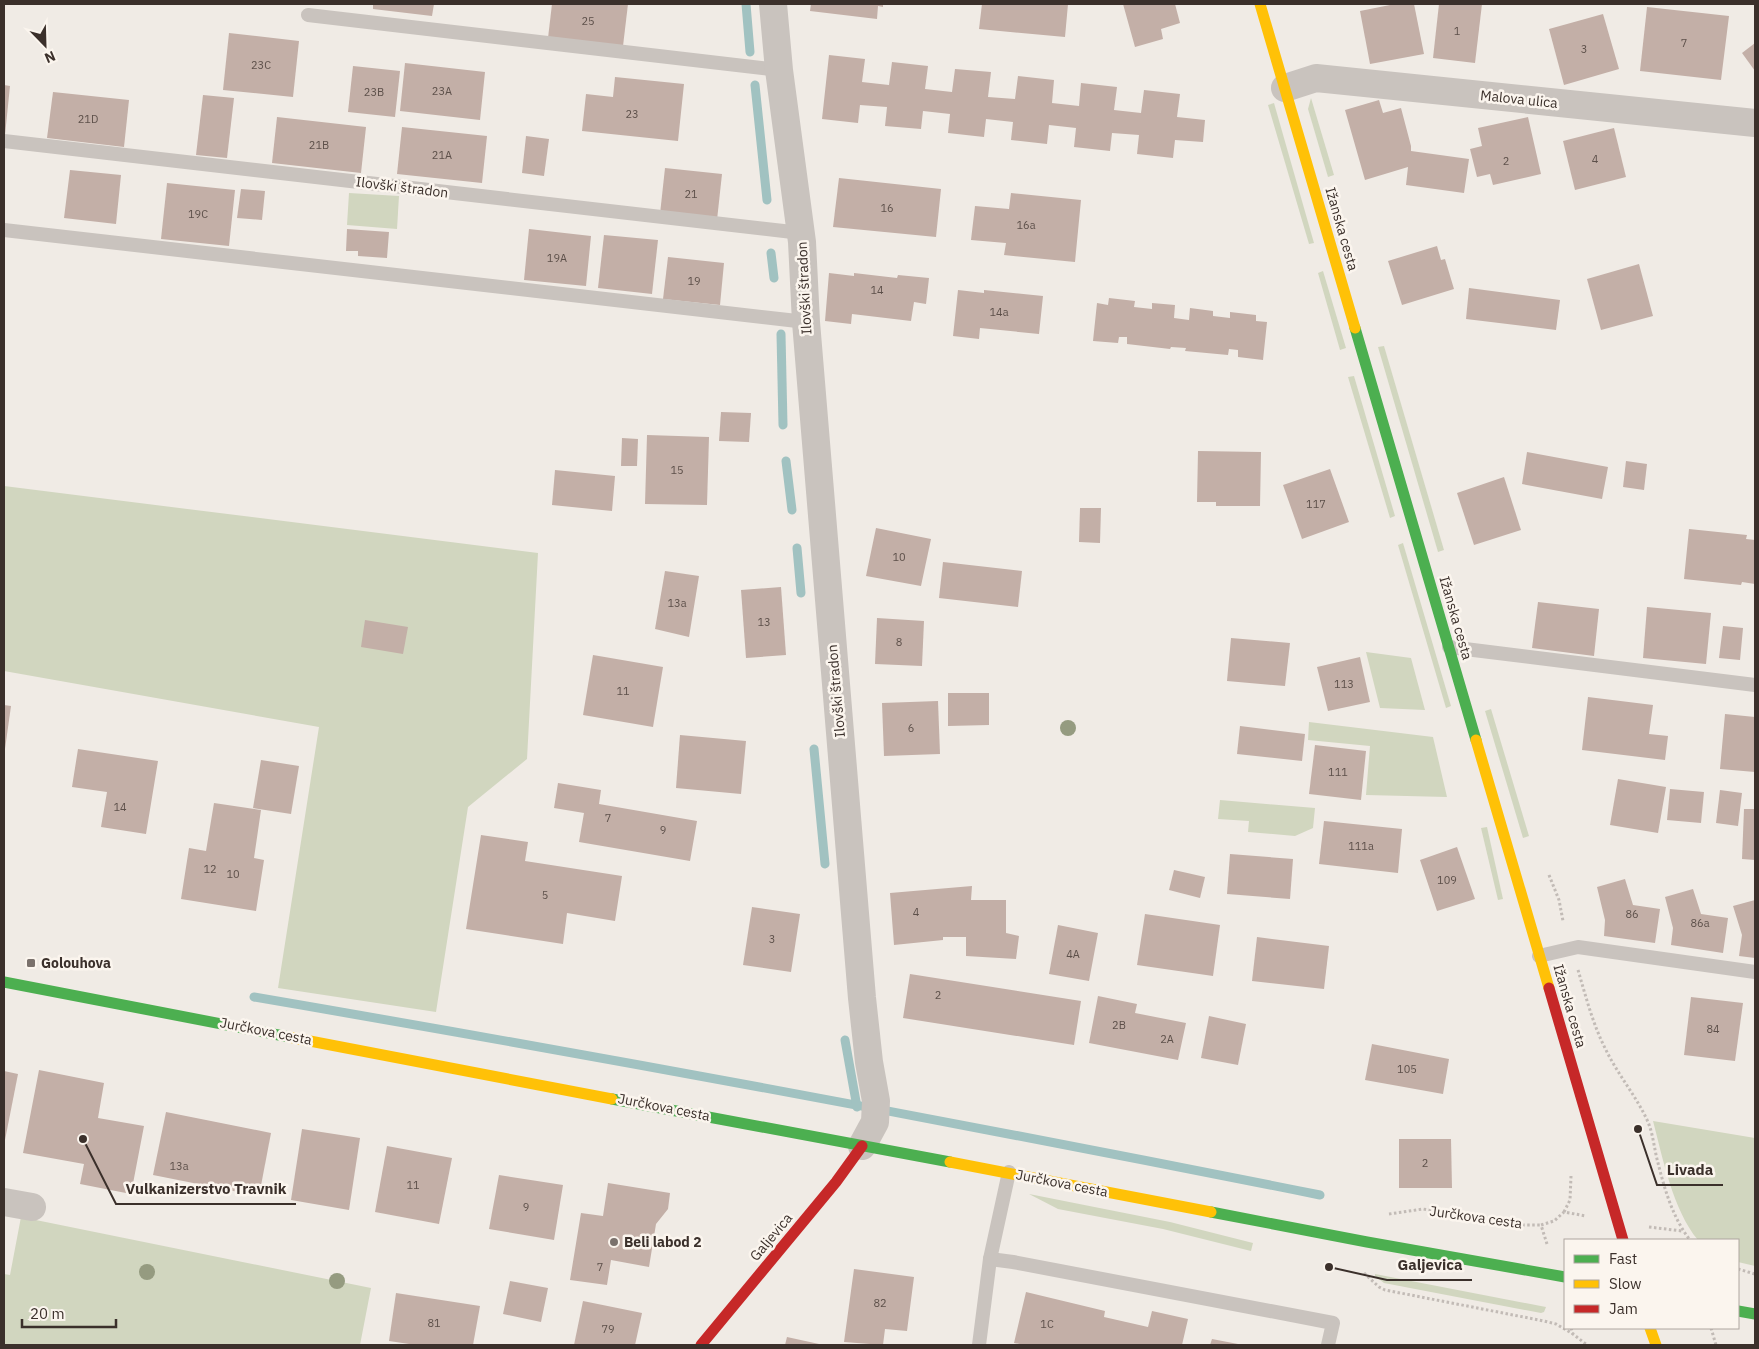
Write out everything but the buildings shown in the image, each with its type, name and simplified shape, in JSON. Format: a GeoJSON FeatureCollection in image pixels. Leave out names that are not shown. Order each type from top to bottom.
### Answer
{"type":"FeatureCollection","features":[{"type":"Feature","properties":{"kind":"main road","name":"Ižanska cesta"},"geometry":{"type":"LineString","coordinates":[[1260,4],[1623,1239]]}},
{"type":"Feature","properties":{"kind":"main road","name":"Jurčkova cesta"},"geometry":{"type":"LineString","coordinates":[[4,982],[862,1146],[1009,1172],[1367,1242],[1564,1277]]}},
{"type":"Feature","properties":{"kind":"main road","name":"Galjevica"},"geometry":{"type":"LineString","coordinates":[[701,1345],[836,1182],[862,1146]]}},
{"type":"Feature","properties":{"kind":"main road"},"geometry":{"type":"LineString","coordinates":[[1739,1311],[1755,1314]]}},
{"type":"Feature","properties":{"kind":"main road"},"geometry":{"type":"LineString","coordinates":[[1650,1329],[1656,1345]]}},
{"type":"Feature","properties":{"kind":"street","name":"Ilovški štradon"},"geometry":{"type":"LineString","coordinates":[[774,4],[779,70],[801,233],[806,322],[862,998],[876,1111],[862,1146]]}},
{"type":"Feature","properties":{"kind":"street","name":"Malova ulica"},"geometry":{"type":"LineString","coordinates":[[1285,88],[1316,78],[1755,123]]}},
{"type":"Feature","properties":{"kind":"street"},"geometry":{"type":"LineString","coordinates":[[4,1202],[32,1207]]}},
{"type":"Feature","properties":{"kind":"lane"},"geometry":{"type":"LineString","coordinates":[[308,15],[779,70]]}},
{"type":"Feature","properties":{"kind":"lane","name":"Ilovški štradon"},"geometry":{"type":"LineString","coordinates":[[4,141],[801,233]]}},
{"type":"Feature","properties":{"kind":"lane"},"geometry":{"type":"LineString","coordinates":[[4,230],[806,322]]}},
{"type":"Feature","properties":{"kind":"lane"},"geometry":{"type":"LineString","coordinates":[[1450,647],[1755,685]]}},
{"type":"Feature","properties":{"kind":"lane"},"geometry":{"type":"LineString","coordinates":[[1540,956],[1578,947],[1755,972]]}},
{"type":"Feature","properties":{"kind":"lane"},"geometry":{"type":"LineString","coordinates":[[979,1345],[990,1259],[1009,1172]]}},
{"type":"Feature","properties":{"kind":"lane"},"geometry":{"type":"LineString","coordinates":[[990,1259],[1333,1323],[1328,1345]]}},
{"type":"Feature","properties":{"kind":"path","name":"Jurčkova cesta"},"geometry":{"type":"LineString","coordinates":[[1388,1214],[1423,1209],[1513,1225],[1542,1225]]}},
{"type":"Feature","properties":{"kind":"path"},"geometry":{"type":"LineString","coordinates":[[1545,1236],[1542,1225],[1554,1221],[1564,1212],[1578,1215]]}},
{"type":"Feature","properties":{"kind":"path"},"geometry":{"type":"LineString","coordinates":[[1662,1229],[1683,1231],[1689,1239]]}},
{"type":"Feature","properties":{"kind":"path"},"geometry":{"type":"LineString","coordinates":[[1683,1231],[1685,1239]]}},
{"type":"Feature","properties":{"kind":"path"},"geometry":{"type":"LineString","coordinates":[[1739,1269],[1755,1274]]}},
{"type":"Feature","properties":{"kind":"path"},"geometry":{"type":"LineString","coordinates":[[1379,1287],[1385,1290],[1544,1321],[1556,1324],[1564,1329]]}},
{"type":"Feature","properties":{"kind":"path"},"geometry":{"type":"LineString","coordinates":[[1564,1329],[1586,1345]]}},
{"type":"Feature","properties":{"kind":"path"},"geometry":{"type":"LineString","coordinates":[[1571,1329],[1573,1334]]}},
{"type":"Feature","properties":{"kind":"path"},"geometry":{"type":"LineString","coordinates":[[1710,1329],[1716,1345]]}},
{"type":"Feature","properties":{"kind":"green space"},"geometry":{"type":"Polygon","coordinates":[[[1311,98],[1334,175],[1328,177],[1308,109],[1311,98]]]}},
{"type":"Feature","properties":{"kind":"green space"},"geometry":{"type":"Polygon","coordinates":[[[1274,103],[1314,243],[1309,244],[1268,105],[1274,103]]]}},
{"type":"Feature","properties":{"kind":"green space"},"geometry":{"type":"Polygon","coordinates":[[[349,193],[399,196],[397,229],[347,225],[349,193]]]}},
{"type":"Feature","properties":{"kind":"green space"},"geometry":{"type":"Polygon","coordinates":[[[1323,271],[1346,348],[1340,350],[1318,273],[1323,271]]]}},
{"type":"Feature","properties":{"kind":"green space"},"geometry":{"type":"Polygon","coordinates":[[[1384,346],[1444,550],[1438,552],[1378,347],[1384,346]]]}},
{"type":"Feature","properties":{"kind":"green space"},"geometry":{"type":"Polygon","coordinates":[[[1354,376],[1395,516],[1390,518],[1348,377],[1354,376]]]}},
{"type":"Feature","properties":{"kind":"green space"},"geometry":{"type":"Polygon","coordinates":[[[4,486],[538,553],[527,759],[468,807],[436,1012],[278,988],[319,727],[4,671],[4,486]]]}},
{"type":"Feature","properties":{"kind":"green space"},"geometry":{"type":"Polygon","coordinates":[[[1403,543],[1451,706],[1446,708],[1398,545],[1403,543]]]}},
{"type":"Feature","properties":{"kind":"green space"},"geometry":{"type":"Polygon","coordinates":[[[1366,652],[1411,658],[1425,710],[1380,708],[1366,652]]]}},
{"type":"Feature","properties":{"kind":"green space"},"geometry":{"type":"Polygon","coordinates":[[[1491,709],[1529,836],[1523,838],[1485,711],[1491,709]]]}},
{"type":"Feature","properties":{"kind":"green space"},"geometry":{"type":"Polygon","coordinates":[[[1309,722],[1433,737],[1447,797],[1366,795],[1370,746],[1308,740],[1309,722]]]}},
{"type":"Feature","properties":{"kind":"green space"},"geometry":{"type":"Polygon","coordinates":[[[1220,800],[1315,808],[1313,828],[1295,836],[1248,832],[1249,821],[1218,819],[1220,800]]]}},
{"type":"Feature","properties":{"kind":"green space"},"geometry":{"type":"Polygon","coordinates":[[[1487,827],[1503,899],[1498,900],[1481,828],[1487,827]]]}},
{"type":"Feature","properties":{"kind":"green space"},"geometry":{"type":"Polygon","coordinates":[[[1653,1121],[1755,1138],[1755,1266],[1739,1262],[1739,1239],[1697,1239],[1689,1228],[1675,1199],[1653,1121]]]}},
{"type":"Feature","properties":{"kind":"green space"},"geometry":{"type":"Polygon","coordinates":[[[1029,1194],[1170,1222],[1253,1243],[1251,1251],[1163,1229],[1058,1209],[1029,1194]]]}},
{"type":"Feature","properties":{"kind":"green space"},"geometry":{"type":"Polygon","coordinates":[[[21,1217],[371,1288],[360,1345],[4,1345],[4,1274],[10,1275],[21,1217]]]}},
{"type":"Feature","properties":{"kind":"green space"},"geometry":{"type":"Polygon","coordinates":[[[1375,1274],[1546,1307],[1544,1312],[1541,1313],[1384,1283],[1375,1274]]]}},
{"type":"Feature","properties":{"kind":"waterway"},"geometry":{"type":"LineString","coordinates":[[746,4],[750,52]]}},
{"type":"Feature","properties":{"kind":"waterway"},"geometry":{"type":"LineString","coordinates":[[755,85],[767,200]]}},
{"type":"Feature","properties":{"kind":"waterway"},"geometry":{"type":"LineString","coordinates":[[771,253],[774,278]]}},
{"type":"Feature","properties":{"kind":"waterway"},"geometry":{"type":"LineString","coordinates":[[781,334],[783,425]]}},
{"type":"Feature","properties":{"kind":"waterway"},"geometry":{"type":"LineString","coordinates":[[786,461],[792,510]]}},
{"type":"Feature","properties":{"kind":"waterway"},"geometry":{"type":"LineString","coordinates":[[797,548],[801,593]]}},
{"type":"Feature","properties":{"kind":"waterway"},"geometry":{"type":"LineString","coordinates":[[814,749],[825,864]]}},
{"type":"Feature","properties":{"kind":"waterway"},"geometry":{"type":"LineString","coordinates":[[254,997],[787,1092],[1320,1195]]}},
{"type":"Feature","properties":{"kind":"waterway"},"geometry":{"type":"LineString","coordinates":[[845,1040],[857,1107]]}},
{"type":"Feature","properties":{"kind":"traffic: fast"},"geometry":{"type":"LineString","coordinates":[[1355,328],[1476,740]]}},
{"type":"Feature","properties":{"kind":"traffic: fast"},"geometry":{"type":"LineString","coordinates":[[4,982],[289,1037]]}},
{"type":"Feature","properties":{"kind":"traffic: fast"},"geometry":{"type":"LineString","coordinates":[[612,1099],[950,1162]]}},
{"type":"Feature","properties":{"kind":"traffic: fast"},"geometry":{"type":"LineString","coordinates":[[1211,1212],[1564,1277]]}},
{"type":"Feature","properties":{"kind":"traffic: fast"},"geometry":{"type":"LineString","coordinates":[[1739,1311],[1755,1314]]}},
{"type":"Feature","properties":{"kind":"traffic: slow"},"geometry":{"type":"LineString","coordinates":[[1260,4],[1355,328]]}},
{"type":"Feature","properties":{"kind":"traffic: slow"},"geometry":{"type":"LineString","coordinates":[[1476,740],[1549,988]]}},
{"type":"Feature","properties":{"kind":"traffic: slow"},"geometry":{"type":"LineString","coordinates":[[289,1037],[612,1099]]}},
{"type":"Feature","properties":{"kind":"traffic: slow"},"geometry":{"type":"LineString","coordinates":[[950,1162],[1211,1212]]}},
{"type":"Feature","properties":{"kind":"traffic: slow"},"geometry":{"type":"LineString","coordinates":[[1650,1329],[1656,1345]]}},
{"type":"Feature","properties":{"kind":"traffic: jam"},"geometry":{"type":"LineString","coordinates":[[1549,988],[1623,1239]]}},
{"type":"Feature","properties":{"kind":"traffic: jam"},"geometry":{"type":"LineString","coordinates":[[701,1345],[836,1182],[862,1146]]}},
{"type":"Feature","properties":{"kind":"place","name":"Golouhova"},"geometry":{"type":"Point","coordinates":[31,963]}},
{"type":"Feature","properties":{"kind":"place","name":"Livada"},"geometry":{"type":"Point","coordinates":[1638,1129]}},
{"type":"Feature","properties":{"kind":"place","name":"Vulkanizerstvo Travnik"},"geometry":{"type":"Point","coordinates":[83,1139]}},
{"type":"Feature","properties":{"kind":"place","name":"Beli labod 2"},"geometry":{"type":"Point","coordinates":[614,1242]}},
{"type":"Feature","properties":{"kind":"place","name":"Galjevica"},"geometry":{"type":"Point","coordinates":[1329,1267]}}]}
